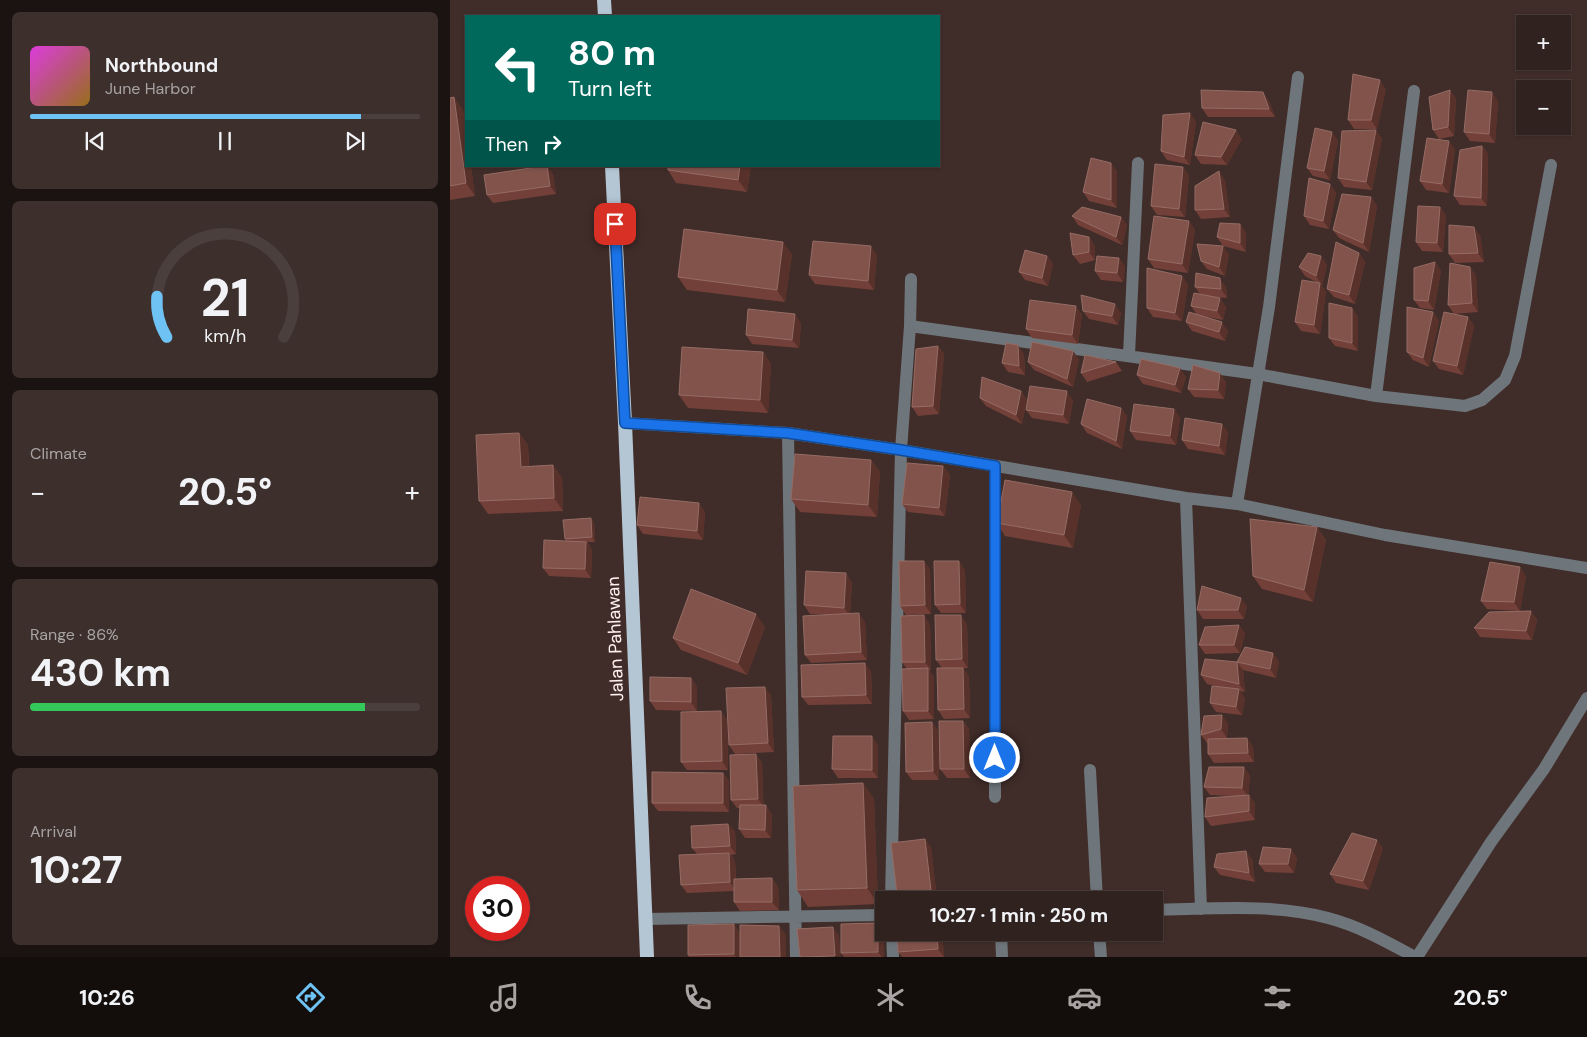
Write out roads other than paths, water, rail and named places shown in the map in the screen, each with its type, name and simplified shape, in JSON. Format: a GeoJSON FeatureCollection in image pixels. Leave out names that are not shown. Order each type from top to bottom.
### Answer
{"type":"FeatureCollection","features":[{"type":"Feature","properties":{"kind":"highway"},"geometry":{"type":"LineString","coordinates":[[604,0],[605,15]]}},
{"type":"Feature","properties":{"kind":"highway","name":"Jalan Pahlawan"},"geometry":{"type":"LineString","coordinates":[[612,167],[625,423],[647,957]]}},
{"type":"Feature","properties":{"kind":"street"},"geometry":{"type":"LineString","coordinates":[[1237,504],[1269,307],[1298,77]]}},
{"type":"Feature","properties":{"kind":"street"},"geometry":{"type":"LineString","coordinates":[[1376,396],[1414,90]]}},
{"type":"Feature","properties":{"kind":"street"},"geometry":{"type":"LineString","coordinates":[[1129,355],[1138,163]]}},
{"type":"Feature","properties":{"kind":"street"},"geometry":{"type":"LineString","coordinates":[[910,326],[1257,374],[1376,396],[1465,406],[1482,400],[1505,380],[1515,356],[1551,166]]}},
{"type":"Feature","properties":{"kind":"street"},"geometry":{"type":"LineString","coordinates":[[891,891],[901,450],[910,326],[911,279]]}},
{"type":"Feature","properties":{"kind":"street"},"geometry":{"type":"LineString","coordinates":[[625,423],[788,433],[901,450],[1186,498],[1237,504],[1385,536],[1587,568]]}},
{"type":"Feature","properties":{"kind":"street"},"geometry":{"type":"LineString","coordinates":[[788,433],[796,957]]}},
{"type":"Feature","properties":{"kind":"street"},"geometry":{"type":"LineString","coordinates":[[995,466],[995,797]]}},
{"type":"Feature","properties":{"kind":"street"},"geometry":{"type":"LineString","coordinates":[[1186,498],[1201,909]]}},
{"type":"Feature","properties":{"kind":"street"},"geometry":{"type":"LineString","coordinates":[[1163,910],[1264,908],[1303,913],[1328,918],[1355,927],[1416,957],[1491,842],[1544,769],[1587,698]]}},
{"type":"Feature","properties":{"kind":"street"},"geometry":{"type":"LineString","coordinates":[[1090,770],[1097,891]]}},
{"type":"Feature","properties":{"kind":"street"},"geometry":{"type":"LineString","coordinates":[[646,919],[875,915]]}},
{"type":"Feature","properties":{"kind":"street"},"geometry":{"type":"LineString","coordinates":[[892,941],[893,957]]}},
{"type":"Feature","properties":{"kind":"street"},"geometry":{"type":"LineString","coordinates":[[1001,941],[1002,957]]}},
{"type":"Feature","properties":{"kind":"street"},"geometry":{"type":"LineString","coordinates":[[1100,941],[1101,957]]}}]}
